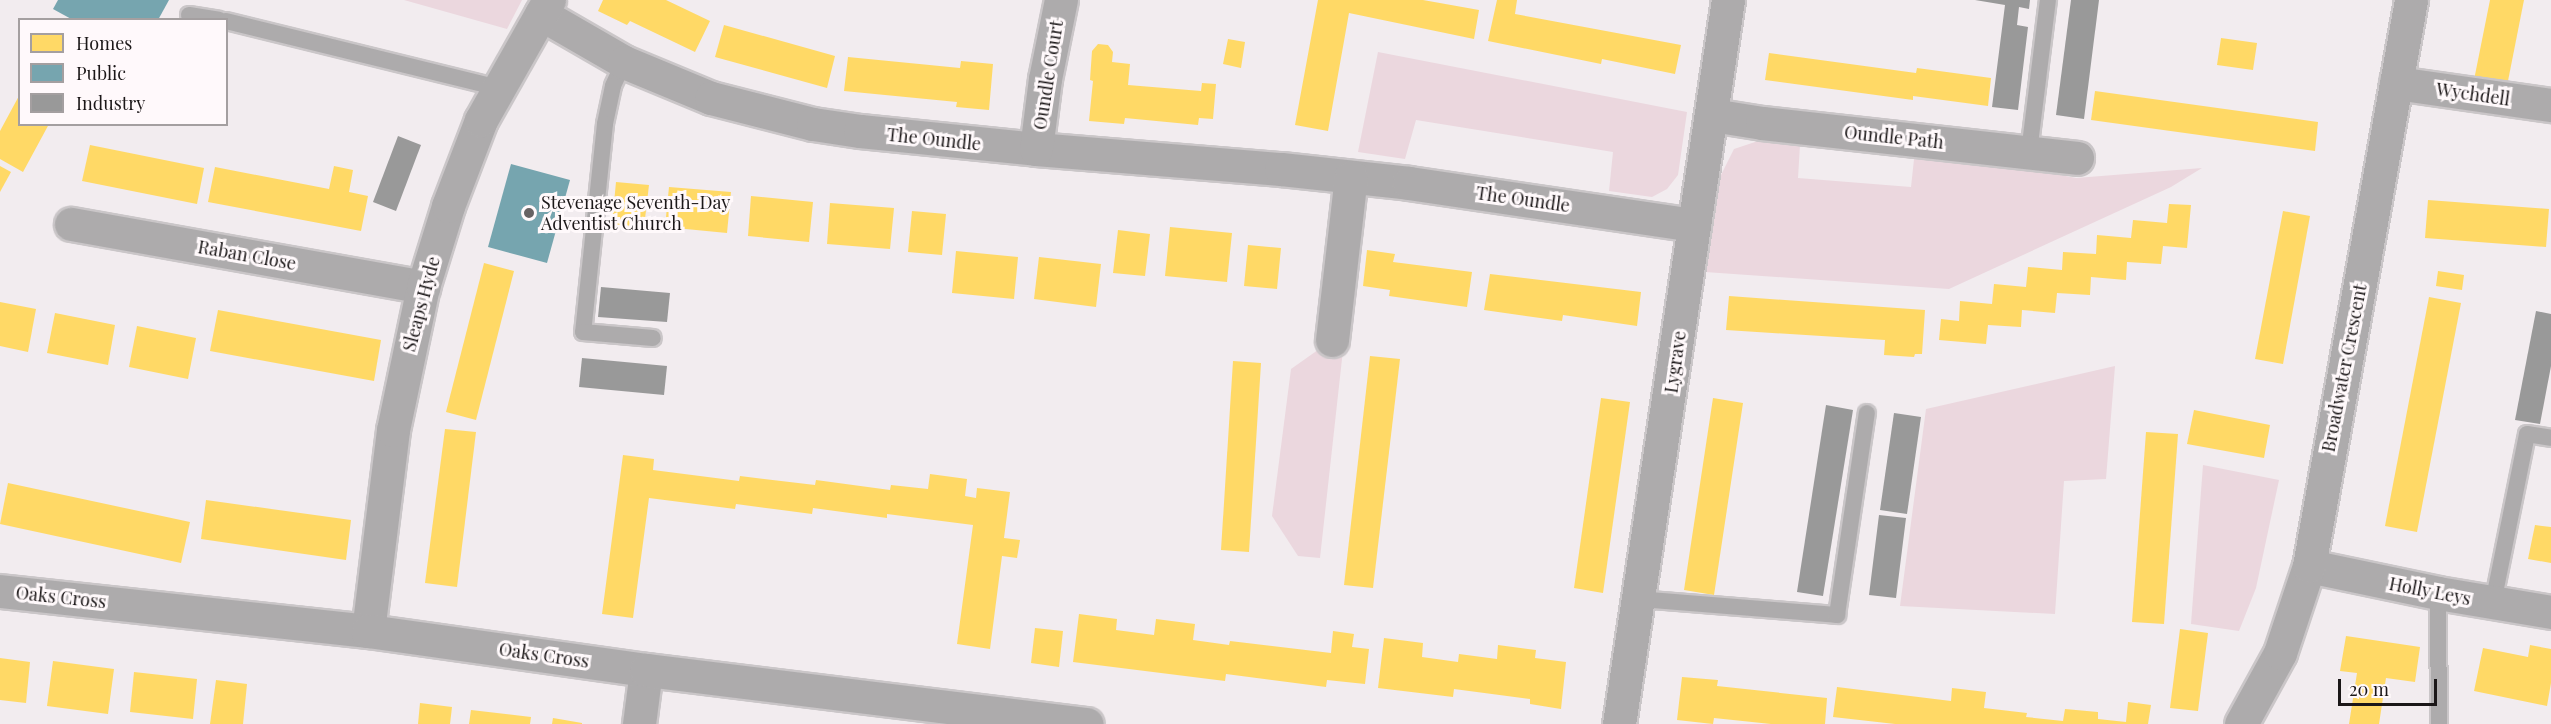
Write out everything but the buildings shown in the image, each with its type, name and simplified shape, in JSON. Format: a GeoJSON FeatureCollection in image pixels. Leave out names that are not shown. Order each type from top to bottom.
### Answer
{"type":"FeatureCollection","features":[{"type":"Feature","properties":{"kind":"street","name":"Oundle Court"},"geometry":{"type":"LineString","coordinates":[[1036,149],[1045,79],[1061,0]]}},
{"type":"Feature","properties":{"kind":"street","name":"Lygrave"},"geometry":{"type":"LineString","coordinates":[[1619,724],[1728,0]]}},
{"type":"Feature","properties":{"kind":"street","name":"Broadwater Crescent"},"geometry":{"type":"LineString","coordinates":[[2241,724],[2280,653],[2309,566],[2411,0]]}},
{"type":"Feature","properties":{"kind":"street","name":"The Oundle"},"geometry":{"type":"LineString","coordinates":[[545,7],[624,62],[711,98],[813,124],[1036,149],[1269,168],[1409,183],[1694,225]]}},
{"type":"Feature","properties":{"kind":"street","name":"Sleaps Hyde"},"geometry":{"type":"LineString","coordinates":[[368,631],[387,464],[402,380],[423,287],[448,206],[482,120],[545,7]]}},
{"type":"Feature","properties":{"kind":"street","name":"Wychdell"},"geometry":{"type":"LineString","coordinates":[[2396,83],[2551,105]]}},
{"type":"Feature","properties":{"kind":"street","name":"Oundle Path"},"geometry":{"type":"LineString","coordinates":[[1712,115],[1762,123],[2076,158]]}},
{"type":"Feature","properties":{"kind":"street"},"geometry":{"type":"LineString","coordinates":[[1332,340],[1351,177]]}},
{"type":"Feature","properties":{"kind":"street","name":"Raban Close"},"geometry":{"type":"LineString","coordinates":[[71,224],[423,287]]}},
{"type":"Feature","properties":{"kind":"street","name":"Holly Leys"},"geometry":{"type":"LineString","coordinates":[[2309,566],[2438,593],[2551,612]]}},
{"type":"Feature","properties":{"kind":"street","name":"Oaks Cross"},"geometry":{"type":"LineString","coordinates":[[0,591],[368,631],[646,670],[1087,724]]}},
{"type":"Feature","properties":{"kind":"street"},"geometry":{"type":"LineString","coordinates":[[639,724],[646,670]]}},
{"type":"Feature","properties":{"kind":"lane"},"geometry":{"type":"LineString","coordinates":[[2029,152],[2049,0]]}},
{"type":"Feature","properties":{"kind":"lane"},"geometry":{"type":"LineString","coordinates":[[189,15],[207,18]]}},
{"type":"Feature","properties":{"kind":"lane"},"geometry":{"type":"LineString","coordinates":[[228,21],[498,88]]}},
{"type":"Feature","properties":{"kind":"lane"},"geometry":{"type":"LineString","coordinates":[[624,62],[613,86],[605,124],[583,332],[654,338]]}},
{"type":"Feature","properties":{"kind":"lane"},"geometry":{"type":"LineString","coordinates":[[1639,599],[1837,615],[1867,413]]}},
{"type":"Feature","properties":{"kind":"lane"},"geometry":{"type":"LineString","coordinates":[[2493,603],[2527,434],[2551,438]]}},
{"type":"Feature","properties":{"kind":"lane"},"geometry":{"type":"LineString","coordinates":[[2438,593],[2439,724]]}},
{"type":"Feature","properties":{"kind":"shaded area"},"geometry":{"type":"Polygon","coordinates":[[[404,0],[522,0],[507,29],[404,0]]]}},
{"type":"Feature","properties":{"kind":"shaded area"},"geometry":{"type":"Polygon","coordinates":[[[1378,52],[1687,112],[1678,175],[1667,189],[1652,197],[1609,191],[1613,152],[1416,120],[1405,159],[1358,152],[1378,52]]]}},
{"type":"Feature","properties":{"kind":"shaded area"},"geometry":{"type":"Polygon","coordinates":[[[1758,141],[1800,145],[1798,178],[1911,187],[1915,150],[1972,158],[2076,178],[2202,168],[2171,187],[1949,289],[1705,272],[1720,177],[1734,149],[1758,141]]]}},
{"type":"Feature","properties":{"kind":"shaded area"},"geometry":{"type":"Polygon","coordinates":[[[1332,340],[1343,350],[1320,558],[1298,556],[1272,516],[1291,369],[1332,340]]]}},
{"type":"Feature","properties":{"kind":"shaded area"},"geometry":{"type":"Polygon","coordinates":[[[2115,366],[2106,479],[2064,481],[2055,614],[1900,606],[1926,409],[2115,366]]]}},
{"type":"Feature","properties":{"kind":"shaded area"},"geometry":{"type":"Polygon","coordinates":[[[2203,465],[2279,480],[2256,588],[2239,631],[2191,624],[2203,465]]]}},
{"type":"Feature","properties":{"kind":"place","name":"Stevenage Seventh-Day Adventist Church"},"geometry":{"type":"Point","coordinates":[529,213]}}]}
